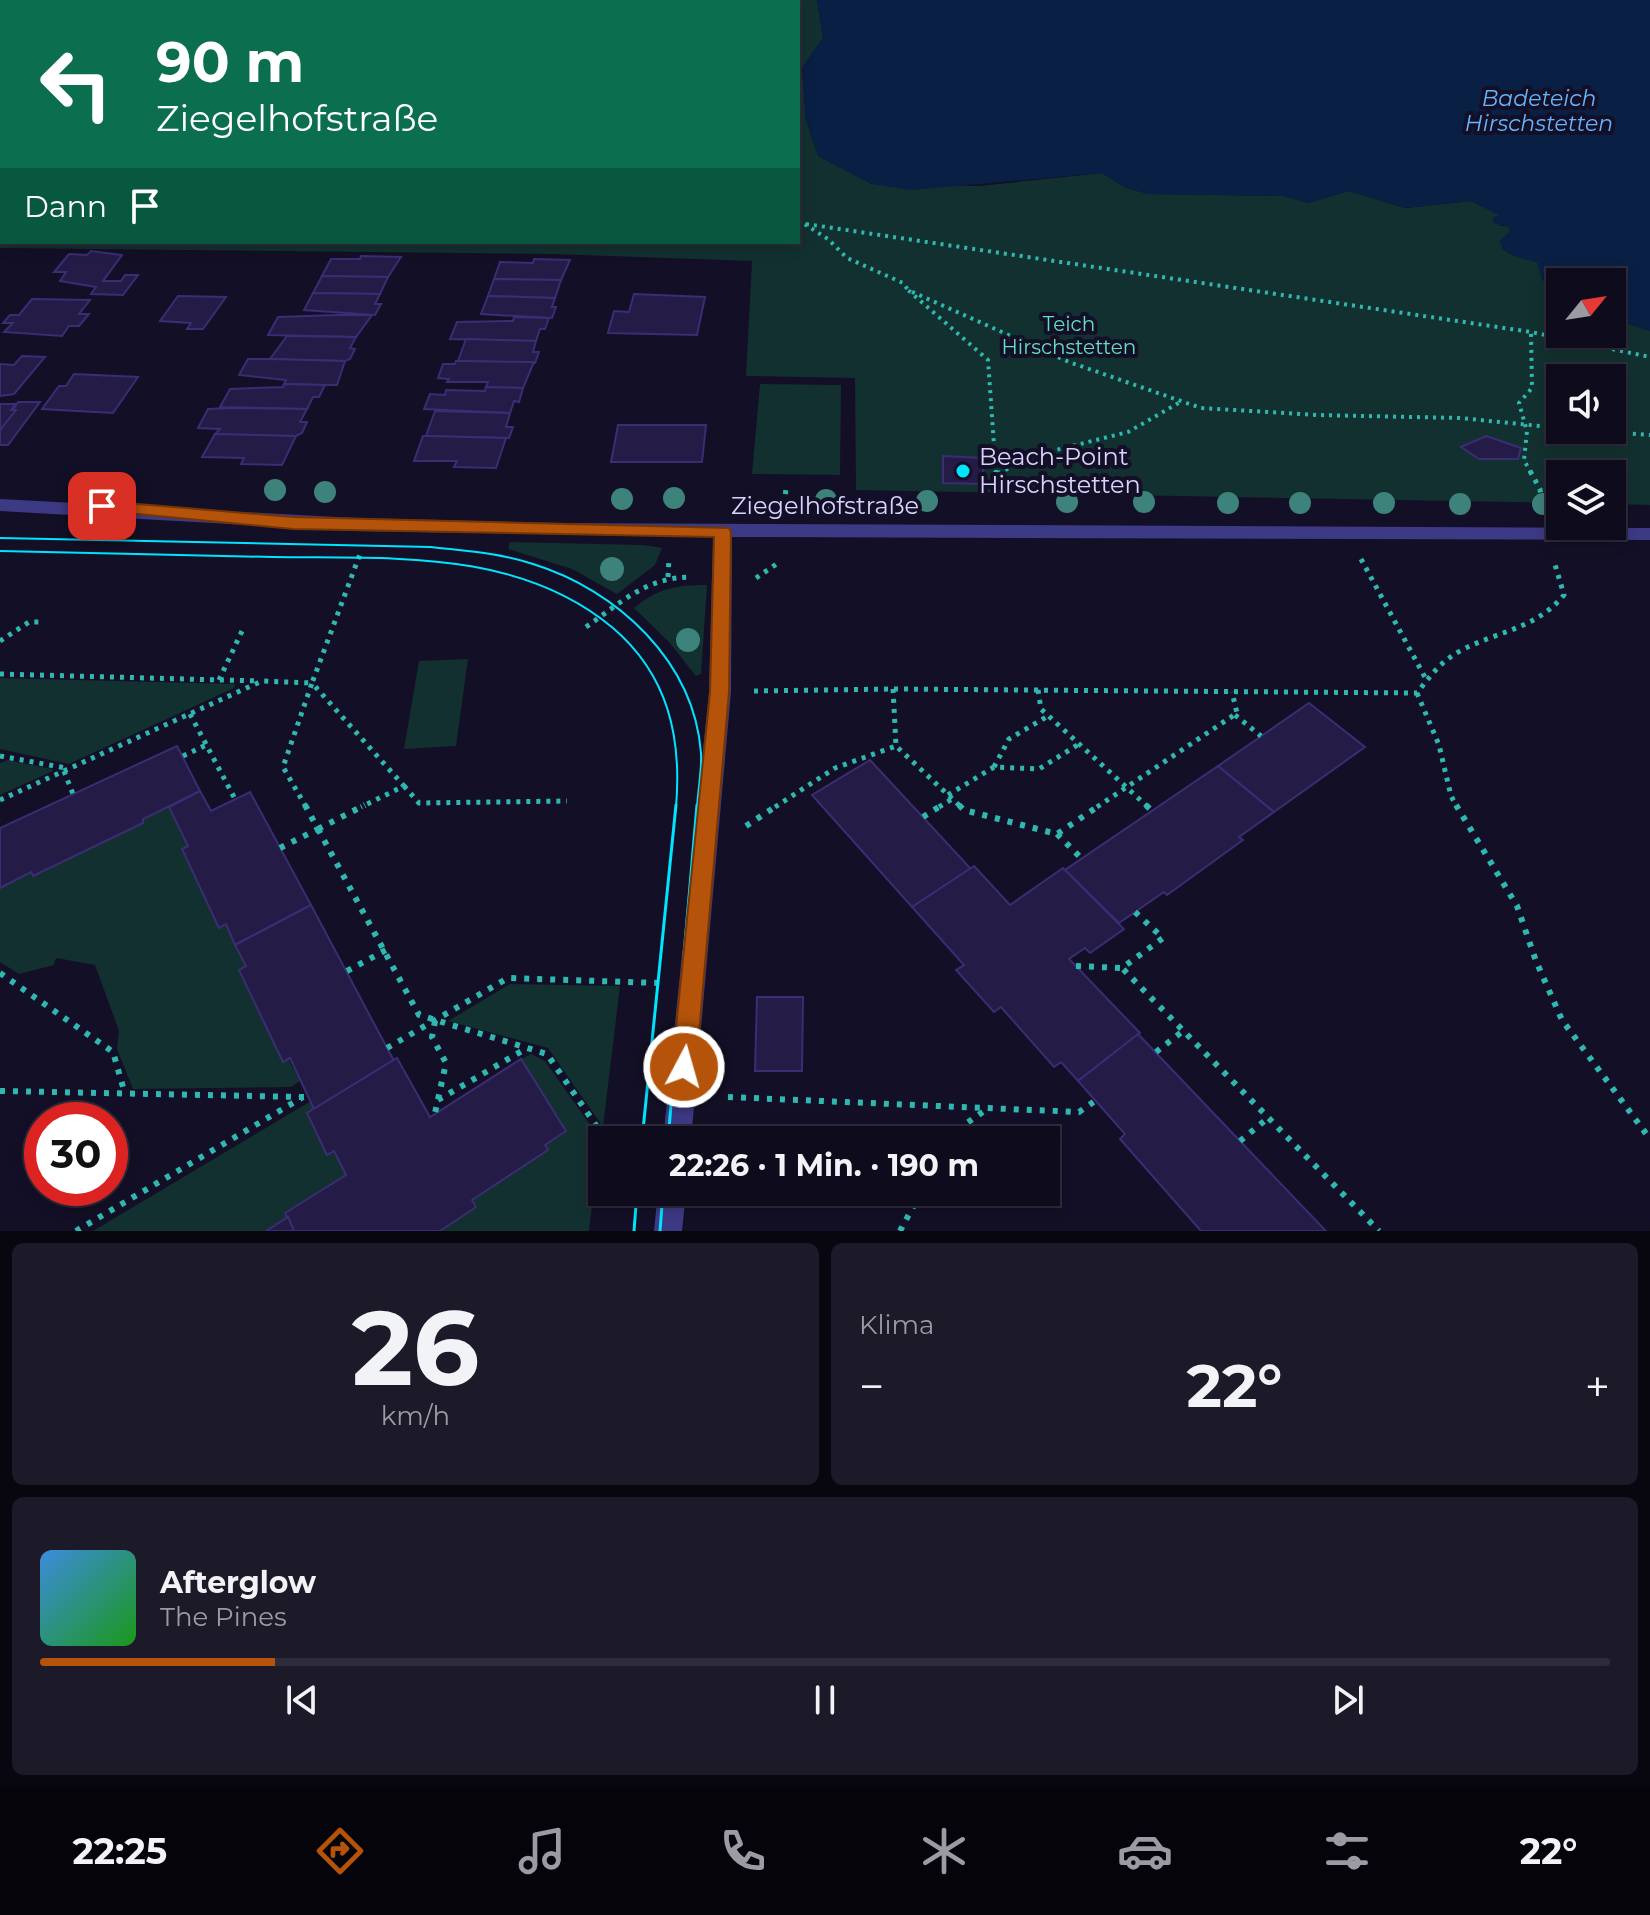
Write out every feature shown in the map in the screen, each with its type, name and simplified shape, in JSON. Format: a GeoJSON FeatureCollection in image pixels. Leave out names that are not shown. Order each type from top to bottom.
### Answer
{"type":"FeatureCollection","features":[{"type":"Feature","properties":{"kind":"street","name":"Ziegelhofstraße"},"geometry":{"type":"LineString","coordinates":[[0,505],[102,506],[293,523],[723,532],[1546,534]]}},
{"type":"Feature","properties":{"kind":"street"},"geometry":{"type":"LineString","coordinates":[[678,1126],[720,692],[723,532]]}},
{"type":"Feature","properties":{"kind":"street","name":"Ziegelhofstraße"},"geometry":{"type":"LineString","coordinates":[[1626,534],[1650,534]]}},
{"type":"Feature","properties":{"kind":"street"},"geometry":{"type":"LineString","coordinates":[[668,1231],[671,1206]]}},
{"type":"Feature","properties":{"kind":"path"},"geometry":{"type":"LineString","coordinates":[[800,221],[847,258],[903,283],[926,312],[959,333],[988,360],[997,492]]}},
{"type":"Feature","properties":{"kind":"path"},"geometry":{"type":"LineString","coordinates":[[806,224],[1531,332],[1650,357]]}},
{"type":"Feature","properties":{"kind":"path"},"geometry":{"type":"LineString","coordinates":[[908,290],[1069,362],[1201,408],[1318,415],[1460,418],[1546,427]]}},
{"type":"Feature","properties":{"kind":"path"},"geometry":{"type":"LineString","coordinates":[[1531,332],[1532,388],[1519,403],[1528,426],[1524,460],[1540,489],[1546,534]]}},
{"type":"Feature","properties":{"kind":"path"},"geometry":{"type":"LineString","coordinates":[[995,474],[1044,453],[1128,432],[1182,401]]}},
{"type":"Feature","properties":{"kind":"path"},"geometry":{"type":"LineString","coordinates":[[1626,433],[1650,435]]}},
{"type":"Feature","properties":{"kind":"path"},"geometry":{"type":"LineString","coordinates":[[370,525],[283,767],[419,1015],[547,1054],[596,1126]]}},
{"type":"Feature","properties":{"kind":"path"},"geometry":{"type":"LineString","coordinates":[[1346,533],[1427,681]]}},
{"type":"Feature","properties":{"kind":"path"},"geometry":{"type":"LineString","coordinates":[[1417,693],[1447,660],[1493,637],[1543,619],[1555,608],[1564,595],[1548,540]]}},
{"type":"Feature","properties":{"kind":"path"},"geometry":{"type":"LineString","coordinates":[[668,577],[669,554]]}},
{"type":"Feature","properties":{"kind":"path"},"geometry":{"type":"LineString","coordinates":[[756,578],[778,563]]}},
{"type":"Feature","properties":{"kind":"path"},"geometry":{"type":"LineString","coordinates":[[586,627],[646,585],[668,577],[693,577]]}},
{"type":"Feature","properties":{"kind":"path"},"geometry":{"type":"LineString","coordinates":[[0,641],[29,622],[42,622]]}},
{"type":"Feature","properties":{"kind":"path"},"geometry":{"type":"LineString","coordinates":[[219,680],[243,629]]}},
{"type":"Feature","properties":{"kind":"path"},"geometry":{"type":"LineString","coordinates":[[0,674],[312,683],[419,803],[567,801]]}},
{"type":"Feature","properties":{"kind":"path"},"geometry":{"type":"LineString","coordinates":[[0,800],[262,681]]}},
{"type":"Feature","properties":{"kind":"path"},"geometry":{"type":"LineString","coordinates":[[754,691],[893,689],[1417,693]]}},
{"type":"Feature","properties":{"kind":"path"},"geometry":{"type":"LineString","coordinates":[[893,689],[896,746],[964,810],[1057,834],[1082,859]]}},
{"type":"Feature","properties":{"kind":"path"},"geometry":{"type":"LineString","coordinates":[[1038,690],[1041,709],[1152,811]]}},
{"type":"Feature","properties":{"kind":"path"},"geometry":{"type":"LineString","coordinates":[[1057,834],[1235,715],[1232,692]]}},
{"type":"Feature","properties":{"kind":"path"},"geometry":{"type":"LineString","coordinates":[[1417,693],[1439,745],[1451,796],[1517,906],[1536,961],[1562,1020],[1650,1139]]}},
{"type":"Feature","properties":{"kind":"path"},"geometry":{"type":"LineString","coordinates":[[190,714],[235,799]]}},
{"type":"Feature","properties":{"kind":"path"},"geometry":{"type":"LineString","coordinates":[[1235,715],[1261,736]]}},
{"type":"Feature","properties":{"kind":"path"},"geometry":{"type":"LineString","coordinates":[[923,817],[994,767],[1009,739],[1048,716]]}},
{"type":"Feature","properties":{"kind":"path"},"geometry":{"type":"LineString","coordinates":[[994,767],[1039,769],[1079,744]]}},
{"type":"Feature","properties":{"kind":"path"},"geometry":{"type":"LineString","coordinates":[[183,756],[206,745]]}},
{"type":"Feature","properties":{"kind":"path"},"geometry":{"type":"LineString","coordinates":[[746,826],[835,768],[896,746]]}},
{"type":"Feature","properties":{"kind":"path"},"geometry":{"type":"LineString","coordinates":[[0,756],[66,770]]}},
{"type":"Feature","properties":{"kind":"path"},"geometry":{"type":"LineString","coordinates":[[66,770],[73,794]]}},
{"type":"Feature","properties":{"kind":"path"},"geometry":{"type":"LineString","coordinates":[[280,848],[404,786]]}},
{"type":"Feature","properties":{"kind":"path"},"geometry":{"type":"LineString","coordinates":[[1076,966],[1122,968],[1163,938],[1135,912]]}},
{"type":"Feature","properties":{"kind":"path"},"geometry":{"type":"LineString","coordinates":[[347,971],[386,950]]}},
{"type":"Feature","properties":{"kind":"path"},"geometry":{"type":"LineString","coordinates":[[1122,968],[1379,1231]]}},
{"type":"Feature","properties":{"kind":"path"},"geometry":{"type":"LineString","coordinates":[[0,973],[113,1052],[125,1094]]}},
{"type":"Feature","properties":{"kind":"path"},"geometry":{"type":"LineString","coordinates":[[387,1048],[508,978],[693,982]]}},
{"type":"Feature","properties":{"kind":"path"},"geometry":{"type":"LineString","coordinates":[[435,1020],[432,1037],[446,1063],[435,1113]]}},
{"type":"Feature","properties":{"kind":"path"},"geometry":{"type":"LineString","coordinates":[[1156,1052],[1184,1031]]}},
{"type":"Feature","properties":{"kind":"path"},"geometry":{"type":"LineString","coordinates":[[438,1100],[527,1048]]}},
{"type":"Feature","properties":{"kind":"path"},"geometry":{"type":"LineString","coordinates":[[0,1091],[306,1096],[76,1231]]}},
{"type":"Feature","properties":{"kind":"path"},"geometry":{"type":"LineString","coordinates":[[728,1097],[1079,1112],[1095,1101]]}},
{"type":"Feature","properties":{"kind":"path"},"geometry":{"type":"LineString","coordinates":[[963,1126],[988,1109]]}},
{"type":"Feature","properties":{"kind":"path"},"geometry":{"type":"LineString","coordinates":[[1240,1141],[1268,1118]]}},
{"type":"Feature","properties":{"kind":"path"},"geometry":{"type":"LineString","coordinates":[[900,1231],[913,1206]]}},
{"type":"Feature","properties":{"kind":"green space","name":"Teich Hirschstetten"},"geometry":{"type":"Polygon","coordinates":[[[800,0],[817,0],[823,38],[802,68],[806,120],[818,156],[872,184],[979,186],[1102,173],[1126,188],[1149,194],[1284,196],[1308,203],[1349,191],[1405,208],[1471,201],[1500,215],[1500,226],[1509,226],[1510,232],[1502,248],[1510,254],[1537,262],[1546,275],[1546,348],[1626,348],[1626,323],[1650,331],[1650,505],[1626,504],[1626,460],[1546,460],[1546,503],[856,490],[855,378],[746,376],[752,261],[554,254],[0,248],[0,244],[800,244],[800,0]]]}},
{"type":"Feature","properties":{"kind":"green space"},"geometry":{"type":"Polygon","coordinates":[[[760,384],[841,385],[840,475],[752,474],[760,384]]]}},
{"type":"Feature","properties":{"kind":"green space"},"geometry":{"type":"Polygon","coordinates":[[[510,542],[662,548],[655,565],[617,594],[572,569],[508,549],[510,542]]]}},
{"type":"Feature","properties":{"kind":"green space"},"geometry":{"type":"Polygon","coordinates":[[[707,585],[701,674],[696,676],[669,642],[634,608],[668,589],[707,585]]]}},
{"type":"Feature","properties":{"kind":"green space"},"geometry":{"type":"Polygon","coordinates":[[[468,659],[456,746],[404,749],[419,661],[468,659]]]}},
{"type":"Feature","properties":{"kind":"green space"},"geometry":{"type":"Polygon","coordinates":[[[0,678],[235,684],[234,688],[69,764],[0,749],[0,678]]]}},
{"type":"Feature","properties":{"kind":"green space"},"geometry":{"type":"Polygon","coordinates":[[[8,760],[53,771],[0,795],[0,763],[8,760]]]}},
{"type":"Feature","properties":{"kind":"green space"},"geometry":{"type":"Polygon","coordinates":[[[169,807],[188,846],[182,849],[220,927],[226,924],[246,966],[240,970],[300,1081],[291,1087],[133,1089],[117,1049],[119,1031],[95,965],[56,958],[54,965],[19,974],[0,962],[0,888],[31,872],[33,876],[143,823],[143,819],[169,807]]]}},
{"type":"Feature","properties":{"kind":"green space"},"geometry":{"type":"Polygon","coordinates":[[[510,984],[620,986],[603,1126],[548,1048],[448,1021],[510,984]]]}},
{"type":"Feature","properties":{"kind":"green space"},"geometry":{"type":"Polygon","coordinates":[[[531,1054],[545,1061],[591,1126],[588,1126],[588,1206],[592,1206],[589,1231],[440,1231],[476,1207],[472,1200],[548,1150],[545,1145],[566,1131],[521,1059],[531,1054]]]}},
{"type":"Feature","properties":{"kind":"green space"},"geometry":{"type":"Polygon","coordinates":[[[311,1101],[314,1109],[307,1113],[327,1155],[334,1151],[346,1175],[286,1213],[288,1217],[266,1231],[93,1231],[311,1101]]]}},
{"type":"Feature","properties":{"kind":"water","name":"Badeteich Hirschstetten"},"geometry":{"type":"Polygon","coordinates":[[[817,0],[1650,0],[1650,331],[1626,323],[1626,268],[1546,268],[1546,284],[1537,262],[1515,256],[1502,246],[1499,241],[1510,232],[1509,227],[1493,223],[1493,218],[1499,215],[1471,201],[1405,208],[1349,191],[1308,203],[1284,196],[1149,194],[1126,188],[1102,173],[912,190],[872,184],[818,156],[806,120],[802,68],[823,38],[817,0]]]}},
{"type":"Feature","properties":{"kind":"building"},"geometry":{"type":"Polygon","coordinates":[[[91,251],[122,255],[103,281],[121,281],[125,275],[138,275],[123,295],[91,294],[96,287],[60,281],[66,272],[54,272],[69,254],[87,255],[91,251]]]}},
{"type":"Feature","properties":{"kind":"building"},"geometry":{"type":"Polygon","coordinates":[[[361,256],[401,257],[388,277],[322,276],[331,259],[360,259],[361,256]]]}},
{"type":"Feature","properties":{"kind":"building"},"geometry":{"type":"Polygon","coordinates":[[[534,259],[570,260],[561,280],[494,279],[500,262],[533,263],[534,259]]]}},
{"type":"Feature","properties":{"kind":"building"},"geometry":{"type":"Polygon","coordinates":[[[322,276],[388,277],[380,294],[313,293],[322,276]]]}},
{"type":"Feature","properties":{"kind":"building"},"geometry":{"type":"Polygon","coordinates":[[[494,279],[561,280],[555,298],[488,296],[494,279]]]}},
{"type":"Feature","properties":{"kind":"building"},"geometry":{"type":"Polygon","coordinates":[[[313,293],[380,294],[375,304],[381,304],[375,315],[304,310],[313,293]]]}},
{"type":"Feature","properties":{"kind":"building"},"geometry":{"type":"Polygon","coordinates":[[[634,294],[705,297],[697,335],[608,333],[614,311],[629,312],[634,294]]]}},
{"type":"Feature","properties":{"kind":"building"},"geometry":{"type":"Polygon","coordinates":[[[178,296],[226,297],[203,329],[187,329],[191,323],[160,321],[178,296]]]}},
{"type":"Feature","properties":{"kind":"building"},"geometry":{"type":"Polygon","coordinates":[[[488,296],[555,298],[552,307],[556,307],[552,318],[481,314],[488,296]]]}},
{"type":"Feature","properties":{"kind":"building"},"geometry":{"type":"Polygon","coordinates":[[[32,299],[90,300],[79,314],[89,314],[79,326],[69,326],[62,336],[4,332],[13,323],[3,323],[10,315],[19,315],[32,299]]]}},
{"type":"Feature","properties":{"kind":"building"},"geometry":{"type":"Polygon","coordinates":[[[372,315],[356,337],[268,335],[278,317],[372,315]]]}},
{"type":"Feature","properties":{"kind":"building"},"geometry":{"type":"Polygon","coordinates":[[[514,317],[549,318],[545,329],[540,329],[536,341],[450,339],[457,322],[513,321],[514,317]]]}},
{"type":"Feature","properties":{"kind":"building"},"geometry":{"type":"Polygon","coordinates":[[[287,336],[356,337],[350,348],[355,349],[350,359],[345,361],[270,359],[287,336]]]}},
{"type":"Feature","properties":{"kind":"building"},"geometry":{"type":"Polygon","coordinates":[[[466,339],[536,341],[533,352],[539,352],[535,363],[458,361],[466,339]]]}},
{"type":"Feature","properties":{"kind":"building"},"geometry":{"type":"Polygon","coordinates":[[[22,356],[45,357],[14,394],[0,396],[0,364],[14,365],[22,356]]]}},
{"type":"Feature","properties":{"kind":"building"},"geometry":{"type":"Polygon","coordinates":[[[248,359],[345,361],[337,385],[325,385],[284,384],[286,380],[239,375],[248,359]]]}},
{"type":"Feature","properties":{"kind":"building"},"geometry":{"type":"Polygon","coordinates":[[[456,361],[534,362],[523,388],[486,387],[488,382],[447,382],[449,379],[438,378],[443,364],[455,364],[456,361]]]}},
{"type":"Feature","properties":{"kind":"building"},"geometry":{"type":"Polygon","coordinates":[[[74,374],[138,377],[113,413],[42,409],[59,386],[66,386],[74,374]]]}},
{"type":"Feature","properties":{"kind":"building"},"geometry":{"type":"Polygon","coordinates":[[[284,384],[325,385],[307,409],[220,407],[230,389],[283,387],[284,384]]]}},
{"type":"Feature","properties":{"kind":"building"},"geometry":{"type":"Polygon","coordinates":[[[486,387],[523,388],[519,402],[514,401],[510,413],[424,409],[430,394],[445,395],[446,390],[485,391],[486,387]]]}},
{"type":"Feature","properties":{"kind":"building"},"geometry":{"type":"Polygon","coordinates":[[[18,402],[40,402],[8,445],[0,445],[0,430],[18,402]]]}},
{"type":"Feature","properties":{"kind":"building"},"geometry":{"type":"Polygon","coordinates":[[[0,404],[16,404],[11,410],[16,410],[0,430],[0,404]]]}},
{"type":"Feature","properties":{"kind":"building"},"geometry":{"type":"Polygon","coordinates":[[[208,409],[307,409],[300,422],[307,422],[302,433],[296,436],[215,434],[220,429],[198,428],[208,409]]]}},
{"type":"Feature","properties":{"kind":"building"},"geometry":{"type":"Polygon","coordinates":[[[435,411],[510,413],[506,427],[513,427],[509,438],[426,436],[435,411]]]}},
{"type":"Feature","properties":{"kind":"building"},"geometry":{"type":"Polygon","coordinates":[[[618,425],[706,425],[702,462],[611,462],[618,425]]]}},
{"type":"Feature","properties":{"kind":"building"},"geometry":{"type":"Polygon","coordinates":[[[215,434],[296,436],[282,465],[241,464],[244,458],[202,457],[215,434]]]}},
{"type":"Feature","properties":{"kind":"building"},"geometry":{"type":"Polygon","coordinates":[[[423,436],[506,438],[496,468],[454,467],[457,461],[414,461],[423,436]]]}},
{"type":"Feature","properties":{"kind":"building"},"geometry":{"type":"Polygon","coordinates":[[[1486,436],[1521,448],[1518,459],[1479,459],[1461,447],[1486,436]]]}},
{"type":"Feature","properties":{"kind":"building","name":"Beach-Point Hirschstetten"},"geometry":{"type":"Polygon","coordinates":[[[943,456],[982,458],[984,484],[943,483],[943,456]]]}},
{"type":"Feature","properties":{"kind":"building"},"geometry":{"type":"Polygon","coordinates":[[[1309,703],[1365,747],[1274,812],[1218,766],[1309,703]]]}},
{"type":"Feature","properties":{"kind":"building"},"geometry":{"type":"Polygon","coordinates":[[[177,746],[200,791],[143,819],[143,823],[33,876],[31,872],[0,888],[0,828],[177,746]]]}},
{"type":"Feature","properties":{"kind":"building"},"geometry":{"type":"Polygon","coordinates":[[[870,760],[971,869],[912,907],[812,795],[870,760]]]}},
{"type":"Feature","properties":{"kind":"building"},"geometry":{"type":"Polygon","coordinates":[[[1218,766],[1274,812],[1239,837],[1243,840],[1167,895],[1164,892],[1119,923],[1065,870],[1218,766]]]}},
{"type":"Feature","properties":{"kind":"building"},"geometry":{"type":"Polygon","coordinates":[[[200,791],[211,811],[250,792],[311,905],[235,945],[226,924],[219,928],[182,849],[188,846],[169,807],[200,791]]]}},
{"type":"Feature","properties":{"kind":"building"},"geometry":{"type":"Polygon","coordinates":[[[974,866],[1010,905],[1063,868],[1124,929],[1090,953],[1085,948],[1069,959],[1140,1033],[1078,1081],[1061,1062],[1054,1067],[1001,1007],[994,1012],[956,970],[964,965],[912,907],[974,866]]]}},
{"type":"Feature","properties":{"kind":"building"},"geometry":{"type":"Polygon","coordinates":[[[311,905],[394,1061],[314,1109],[290,1058],[283,1062],[239,970],[246,966],[235,945],[311,905]]]}},
{"type":"Feature","properties":{"kind":"building"},"geometry":{"type":"Polygon","coordinates":[[[757,997],[803,997],[802,1071],[755,1071],[757,997]]]}},
{"type":"Feature","properties":{"kind":"building"},"geometry":{"type":"Polygon","coordinates":[[[1138,1034],[1326,1231],[1201,1231],[1120,1139],[1125,1134],[1078,1081],[1138,1034]]]}},
{"type":"Feature","properties":{"kind":"building"},"geometry":{"type":"Polygon","coordinates":[[[397,1058],[430,1117],[521,1059],[566,1131],[545,1145],[548,1150],[472,1200],[476,1207],[440,1231],[294,1231],[285,1213],[346,1175],[334,1151],[327,1155],[307,1113],[397,1058]]]}},
{"type":"Feature","properties":{"kind":"building"},"geometry":{"type":"Polygon","coordinates":[[[288,1217],[294,1231],[266,1231],[288,1217]]]}},
{"type":"Feature","properties":{"kind":"tram line"},"geometry":{"type":"LineString","coordinates":[[0,538],[431,547],[508,557],[533,564],[594,592],[621,611],[646,634],[667,660],[684,688],[695,720],[701,753],[697,807]]}},
{"type":"Feature","properties":{"kind":"tram line"},"geometry":{"type":"LineString","coordinates":[[0,551],[406,559],[451,563],[536,583],[576,602],[613,628],[647,666],[659,687],[673,732],[676,807]]}},
{"type":"Feature","properties":{"kind":"tram line"},"geometry":{"type":"LineString","coordinates":[[643,1126],[676,805]]}},
{"type":"Feature","properties":{"kind":"tram line"},"geometry":{"type":"LineString","coordinates":[[669,1126],[697,805]]}},
{"type":"Feature","properties":{"kind":"tram line"},"geometry":{"type":"LineString","coordinates":[[634,1231],[636,1206]]}},
{"type":"Feature","properties":{"kind":"tram line"},"geometry":{"type":"LineString","coordinates":[[660,1231],[662,1206]]}},
{"type":"Feature","properties":{"kind":"place","name":"Beach-Point Hirschstetten"},"geometry":{"type":"Point","coordinates":[963,471]}},
{"type":"Feature","properties":{"kind":"route"},"geometry":{"type":"LineString","coordinates":[[102,506],[293,523],[723,532],[720,692],[684,1067]]}}]}
